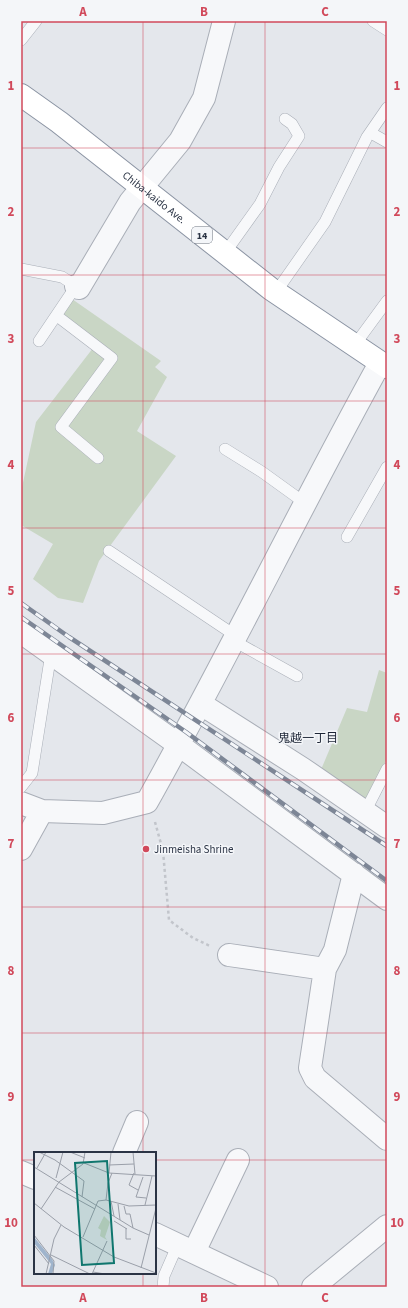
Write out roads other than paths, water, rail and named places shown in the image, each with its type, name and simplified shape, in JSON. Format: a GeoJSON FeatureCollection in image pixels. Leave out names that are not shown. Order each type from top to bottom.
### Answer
{"type":"FeatureCollection","features":[{"type":"Feature","properties":{"kind":"highway","name":"Chiba-kaido Ave."},"geometry":{"type":"LineString","coordinates":[[21,95],[59,122],[276,292],[384,365]]}},
{"type":"Feature","properties":{"kind":"street"},"geometry":{"type":"LineString","coordinates":[[76,286],[79,288],[130,202],[180,141],[204,98],[224,21]]}},
{"type":"Feature","properties":{"kind":"street"},"geometry":{"type":"LineString","coordinates":[[21,803],[42,811],[103,814],[147,802],[201,704],[305,503],[384,365]]}},
{"type":"Feature","properties":{"kind":"street"},"geometry":{"type":"LineString","coordinates":[[21,632],[179,744],[387,899]]}},
{"type":"Feature","properties":{"kind":"street"},"geometry":{"type":"LineString","coordinates":[[201,704],[303,769],[387,827]]}},
{"type":"Feature","properties":{"kind":"street"},"geometry":{"type":"LineString","coordinates":[[21,849],[42,811]]}},
{"type":"Feature","properties":{"kind":"street"},"geometry":{"type":"LineString","coordinates":[[354,874],[335,950],[325,969],[310,1068],[315,1078],[387,1139]]}},
{"type":"Feature","properties":{"kind":"street"},"geometry":{"type":"LineString","coordinates":[[229,954],[325,969]]}},
{"type":"Feature","properties":{"kind":"street"},"geometry":{"type":"LineString","coordinates":[[124,1152],[138,1122]]}},
{"type":"Feature","properties":{"kind":"street"},"geometry":{"type":"LineString","coordinates":[[186,1248],[238,1160]]}},
{"type":"Feature","properties":{"kind":"street"},"geometry":{"type":"LineString","coordinates":[[21,1172],[34,1178]]}},
{"type":"Feature","properties":{"kind":"street"},"geometry":{"type":"LineString","coordinates":[[313,1287],[387,1226]]}},
{"type":"Feature","properties":{"kind":"street"},"geometry":{"type":"LineString","coordinates":[[156,1234],[267,1287]]}},
{"type":"Feature","properties":{"kind":"lane"},"geometry":{"type":"LineString","coordinates":[[21,40],[36,21]]}},
{"type":"Feature","properties":{"kind":"lane"},"geometry":{"type":"LineString","coordinates":[[372,21],[387,30]]}},
{"type":"Feature","properties":{"kind":"lane"},"geometry":{"type":"LineString","coordinates":[[276,292],[325,222],[370,133],[387,108]]}},
{"type":"Feature","properties":{"kind":"lane"},"geometry":{"type":"LineString","coordinates":[[225,253],[260,204],[279,167],[299,136],[292,124],[285,119]]}},
{"type":"Feature","properties":{"kind":"lane"},"geometry":{"type":"LineString","coordinates":[[370,133],[387,142]]}},
{"type":"Feature","properties":{"kind":"lane"},"geometry":{"type":"LineString","coordinates":[[21,269],[62,277],[76,286],[40,341]]}},
{"type":"Feature","properties":{"kind":"lane"},"geometry":{"type":"LineString","coordinates":[[354,346],[387,302]]}},
{"type":"Feature","properties":{"kind":"lane"},"geometry":{"type":"LineString","coordinates":[[57,316],[112,358],[61,427],[98,458]]}},
{"type":"Feature","properties":{"kind":"lane"},"geometry":{"type":"LineString","coordinates":[[225,449],[262,472],[305,503]]}},
{"type":"Feature","properties":{"kind":"lane"},"geometry":{"type":"LineString","coordinates":[[346,536],[387,467]]}},
{"type":"Feature","properties":{"kind":"lane"},"geometry":{"type":"LineString","coordinates":[[109,551],[235,638],[297,676]]}},
{"type":"Feature","properties":{"kind":"lane"},"geometry":{"type":"LineString","coordinates":[[21,787],[32,773],[51,653]]}},
{"type":"Feature","properties":{"kind":"lane"},"geometry":{"type":"LineString","coordinates":[[365,812],[387,769]]}},
{"type":"Feature","properties":{"kind":"lane"},"geometry":{"type":"LineString","coordinates":[[163,1287],[164,1276],[186,1248]]}},
{"type":"Feature","properties":{"kind":"railway"},"geometry":{"type":"LineString","coordinates":[[21,603],[69,637],[387,846]]}},
{"type":"Feature","properties":{"kind":"railway"},"geometry":{"type":"LineString","coordinates":[[21,617],[186,732],[387,881]]}},
{"type":"Feature","properties":{"kind":"place","name":"Jinmeisha Shrine"},"geometry":{"type":"Point","coordinates":[146,849]}},
{"type":"Feature","properties":{"kind":"district","name":"鬼越一丁目"},"geometry":{"type":"Point","coordinates":[308,738]}}]}
